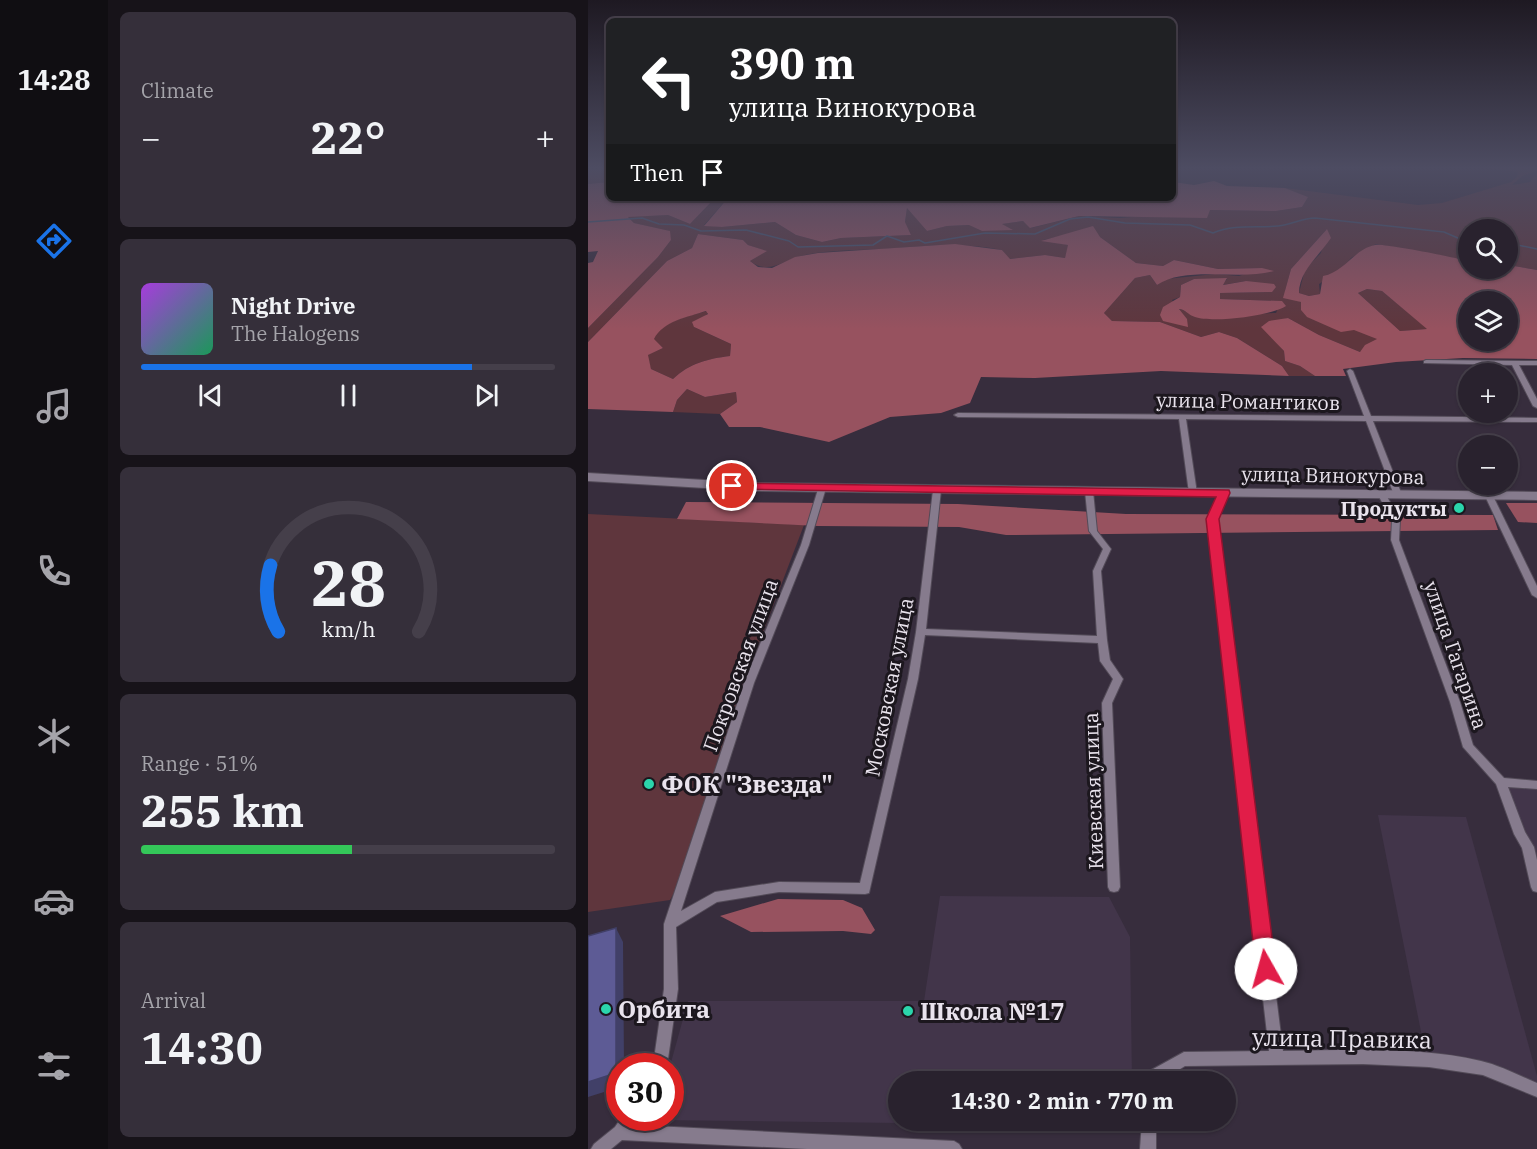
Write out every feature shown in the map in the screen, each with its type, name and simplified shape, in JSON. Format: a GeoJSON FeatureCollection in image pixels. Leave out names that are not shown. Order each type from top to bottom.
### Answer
{"type":"FeatureCollection","features":[{"type":"Feature","properties":{"kind":"main road","name":"улица Винокурова"},"geometry":{"type":"LineString","coordinates":[[588,477],[687,485],[822,488],[1537,496]]}},
{"type":"Feature","properties":{"kind":"street"},"geometry":{"type":"LineString","coordinates":[[1426,362],[1470,363]]}},
{"type":"Feature","properties":{"kind":"street"},"geometry":{"type":"LineString","coordinates":[[1518,364],[1537,363]]}},
{"type":"Feature","properties":{"kind":"street"},"geometry":{"type":"LineString","coordinates":[[1518,370],[1537,406]]}},
{"type":"Feature","properties":{"kind":"street"},"geometry":{"type":"LineString","coordinates":[[1350,371],[1398,495]]}},
{"type":"Feature","properties":{"kind":"street","name":"улица Романтиков"},"geometry":{"type":"LineString","coordinates":[[958,415],[1537,420]]}},
{"type":"Feature","properties":{"kind":"street"},"geometry":{"type":"LineString","coordinates":[[1182,417],[1193,493]]}},
{"type":"Feature","properties":{"kind":"street","name":"Покровская улица"},"geometry":{"type":"LineString","coordinates":[[662,1053],[671,989],[670,924],[749,682],[805,545],[822,488]]}},
{"type":"Feature","properties":{"kind":"street","name":"Московская улица"},"geometry":{"type":"LineString","coordinates":[[670,924],[716,897],[779,887],[866,889],[921,632],[937,490]]}},
{"type":"Feature","properties":{"kind":"street","name":"Киевская улица"},"geometry":{"type":"LineString","coordinates":[[1089,491],[1093,531],[1107,549],[1097,571],[1105,661],[1118,679],[1107,703],[1114,887]]}},
{"type":"Feature","properties":{"kind":"street"},"geometry":{"type":"LineString","coordinates":[[1224,493],[1212,519],[1277,1059]]}},
{"type":"Feature","properties":{"kind":"street","name":"улица Гагарина"},"geometry":{"type":"LineString","coordinates":[[1382,495],[1396,520],[1395,540],[1455,702],[1468,747],[1500,782],[1527,847],[1537,887]]}},
{"type":"Feature","properties":{"kind":"street"},"geometry":{"type":"LineString","coordinates":[[1489,496],[1537,593]]}},
{"type":"Feature","properties":{"kind":"street"},"geometry":{"type":"LineString","coordinates":[[921,632],[1102,640]]}},
{"type":"Feature","properties":{"kind":"street"},"geometry":{"type":"LineString","coordinates":[[1500,782],[1537,785]]}},
{"type":"Feature","properties":{"kind":"street","name":"улица Правика"},"geometry":{"type":"LineString","coordinates":[[1163,1071],[1184,1059],[1429,1060],[1483,1068],[1537,1090]]}},
{"type":"Feature","properties":{"kind":"street"},"geometry":{"type":"LineString","coordinates":[[1148,1149],[1149,1131]]}},
{"type":"Feature","properties":{"kind":"street"},"geometry":{"type":"LineString","coordinates":[[599,1149],[620,1132],[954,1149]]}},
{"type":"Feature","properties":{"kind":"shaded area"},"geometry":{"type":"Polygon","coordinates":[[[588,222],[633,222],[670,231],[671,240],[658,257],[588,328],[588,263],[593,262],[598,251],[588,252],[588,222]]]}},
{"type":"Feature","properties":{"kind":"shaded area"},"geometry":{"type":"Polygon","coordinates":[[[633,222],[684,222],[690,224],[692,222],[707,222],[704,225],[722,227],[775,222],[796,235],[822,242],[841,238],[911,235],[905,222],[919,222],[927,231],[947,226],[970,225],[982,231],[1011,229],[1001,224],[1024,222],[1031,228],[1057,222],[1458,222],[1458,259],[1376,244],[1351,258],[1341,270],[1319,284],[1320,294],[1309,296],[1299,293],[1305,269],[1321,253],[1326,230],[1291,269],[1285,291],[1301,302],[1378,339],[1360,352],[1319,335],[1288,318],[1262,326],[1284,351],[1285,361],[1300,366],[1315,376],[1289,376],[1282,366],[1237,338],[1219,332],[1201,337],[1160,322],[1112,321],[1104,313],[1135,278],[1150,275],[1157,285],[1166,279],[1215,274],[1239,276],[1262,268],[1218,269],[1174,260],[1163,266],[1136,263],[1100,237],[1074,233],[1043,240],[1069,245],[1065,258],[1045,255],[1009,259],[1002,250],[943,245],[824,252],[805,255],[770,267],[757,265],[750,261],[766,251],[748,245],[743,240],[698,234],[692,248],[667,261],[588,342],[588,328],[658,257],[671,240],[669,231],[633,222]],[[1194,279],[1181,285],[1180,297],[1172,300],[1178,310],[1181,309],[1205,318],[1276,313],[1281,301],[1220,299],[1220,293],[1272,292],[1246,281],[1222,285],[1227,279],[1194,279]]]}},
{"type":"Feature","properties":{"kind":"shaded area"},"geometry":{"type":"Polygon","coordinates":[[[708,222],[905,222],[911,235],[841,238],[822,242],[796,235],[775,222],[722,227],[704,226],[708,222]]]}},
{"type":"Feature","properties":{"kind":"shaded area"},"geometry":{"type":"Polygon","coordinates":[[[919,222],[1019,222],[1002,224],[1013,230],[982,231],[969,225],[947,226],[927,231],[919,222]]]}},
{"type":"Feature","properties":{"kind":"shaded area"},"geometry":{"type":"Polygon","coordinates":[[[1024,222],[1056,222],[1030,228],[1024,222]]]}},
{"type":"Feature","properties":{"kind":"shaded area"},"geometry":{"type":"Polygon","coordinates":[[[1518,222],[1537,222],[1537,270],[1518,267],[1518,222]]]}},
{"type":"Feature","properties":{"kind":"shaded area"},"geometry":{"type":"Polygon","coordinates":[[[1093,226],[1100,237],[1136,263],[1163,266],[1174,260],[1218,269],[1262,268],[1274,271],[1245,275],[1198,274],[1169,279],[1157,285],[1150,275],[1135,278],[1104,313],[1112,321],[1160,322],[1201,337],[1219,332],[1237,338],[1282,366],[1289,376],[1161,371],[1035,378],[981,377],[970,403],[941,413],[890,417],[829,442],[760,427],[729,427],[720,414],[737,402],[736,392],[705,397],[687,389],[677,400],[673,412],[588,409],[588,342],[667,261],[692,248],[698,234],[743,240],[748,245],[767,251],[750,261],[758,267],[772,268],[795,257],[818,253],[955,244],[1002,250],[1010,259],[1045,255],[1065,258],[1068,245],[1041,241],[1093,226]],[[706,311],[677,320],[663,328],[654,339],[663,348],[648,355],[651,369],[673,379],[699,363],[730,356],[731,344],[694,327],[692,322],[708,314],[706,311]]]}},
{"type":"Feature","properties":{"kind":"shaded area"},"geometry":{"type":"Polygon","coordinates":[[[1327,229],[1331,238],[1310,264],[1302,278],[1299,293],[1309,296],[1320,294],[1323,276],[1331,274],[1361,251],[1375,245],[1458,259],[1458,279],[1518,279],[1518,267],[1537,270],[1537,359],[1463,358],[1396,362],[1343,369],[1346,376],[1315,376],[1300,366],[1285,361],[1284,351],[1261,327],[1269,321],[1288,318],[1319,335],[1360,352],[1365,345],[1377,339],[1354,330],[1341,332],[1307,317],[1301,310],[1301,302],[1283,298],[1291,269],[1327,229]],[[1367,289],[1358,293],[1400,331],[1427,329],[1382,291],[1367,289]]]}},
{"type":"Feature","properties":{"kind":"shaded area"},"geometry":{"type":"Polygon","coordinates":[[[1227,278],[1223,285],[1246,281],[1274,284],[1276,287],[1272,292],[1220,293],[1220,299],[1282,301],[1286,306],[1268,313],[1228,319],[1203,319],[1179,309],[1187,319],[1188,327],[1163,321],[1160,315],[1163,307],[1180,297],[1181,285],[1194,279],[1227,278]]]}},
{"type":"Feature","properties":{"kind":"shaded area"},"geometry":{"type":"Polygon","coordinates":[[[1367,289],[1382,291],[1428,329],[1400,331],[1358,293],[1367,289]]]}},
{"type":"Feature","properties":{"kind":"shaded area"},"geometry":{"type":"Polygon","coordinates":[[[707,311],[708,313],[694,327],[731,344],[730,356],[699,363],[673,379],[651,369],[647,355],[663,348],[653,339],[657,333],[676,320],[707,311]]]}},
{"type":"Feature","properties":{"kind":"shaded area"},"geometry":{"type":"Polygon","coordinates":[[[687,389],[705,397],[736,392],[737,402],[720,414],[673,412],[677,400],[687,389]]]}},
{"type":"Feature","properties":{"kind":"shaded area"},"geometry":{"type":"Polygon","coordinates":[[[686,502],[958,504],[1126,514],[1493,515],[1498,530],[1006,535],[959,527],[818,526],[677,519],[686,502]]]}},
{"type":"Feature","properties":{"kind":"shaded area"},"geometry":{"type":"Polygon","coordinates":[[[1506,503],[1537,503],[1537,523],[1518,522],[1506,503]]]}},
{"type":"Feature","properties":{"kind":"shaded area","name":"ФОК \"Звезда\""},"geometry":{"type":"Polygon","coordinates":[[[588,514],[804,525],[744,682],[674,893],[670,900],[588,912],[588,514]]]}},
{"type":"Feature","properties":{"kind":"shaded area"},"geometry":{"type":"Polygon","coordinates":[[[1501,782],[1537,786],[1537,887],[1501,782]]]}},
{"type":"Feature","properties":{"kind":"shaded area"},"geometry":{"type":"Polygon","coordinates":[[[1378,815],[1466,817],[1537,1076],[1537,1087],[1426,1057],[1378,815]]]}},
{"type":"Feature","properties":{"kind":"shaded area","name":"Школа №17"},"geometry":{"type":"Polygon","coordinates":[[[940,896],[1109,897],[1130,937],[1132,1071],[888,1071],[888,1123],[684,1120],[684,1053],[674,1053],[688,1001],[924,1001],[940,896]]]}},
{"type":"Feature","properties":{"kind":"shaded area"},"geometry":{"type":"Polygon","coordinates":[[[778,899],[843,900],[862,908],[875,930],[871,934],[843,931],[751,932],[720,916],[778,899]]]}},
{"type":"Feature","properties":{"kind":"building","name":"Орбита"},"geometry":{"type":"Polygon","coordinates":[[[616,928],[616,1053],[606,1053],[606,1076],[588,1082],[588,936],[616,928]]]}},
{"type":"Feature","properties":{"kind":"waterway"},"geometry":{"type":"LineString","coordinates":[[588,222],[593,222]]}},
{"type":"Feature","properties":{"kind":"waterway"},"geometry":{"type":"LineString","coordinates":[[652,222],[684,225],[701,231],[746,230],[789,241],[798,247],[873,245],[887,236],[904,242],[919,240],[925,243],[985,233],[1035,234],[1064,222]]}},
{"type":"Feature","properties":{"kind":"waterway"},"geometry":{"type":"LineString","coordinates":[[1116,222],[1190,225],[1213,233],[1237,227],[1270,227],[1296,222]]}},
{"type":"Feature","properties":{"kind":"waterway"},"geometry":{"type":"LineString","coordinates":[[1348,222],[1444,232],[1458,238]]}},
{"type":"Feature","properties":{"kind":"waterway"},"geometry":{"type":"LineString","coordinates":[[1518,245],[1537,249]]}},
{"type":"Feature","properties":{"kind":"place","name":"Продукты"},"geometry":{"type":"Point","coordinates":[1459,508]}},
{"type":"Feature","properties":{"kind":"place","name":"ФОК \"Звезда\""},"geometry":{"type":"Point","coordinates":[649,784]}},
{"type":"Feature","properties":{"kind":"place","name":"Орбита"},"geometry":{"type":"Point","coordinates":[606,1009]}},
{"type":"Feature","properties":{"kind":"place","name":"Школа №17"},"geometry":{"type":"Point","coordinates":[908,1011]}},
{"type":"Feature","properties":{"kind":"route"},"geometry":{"type":"LineString","coordinates":[[732,486],[1224,493],[1212,519],[1266,969]]}}]}
